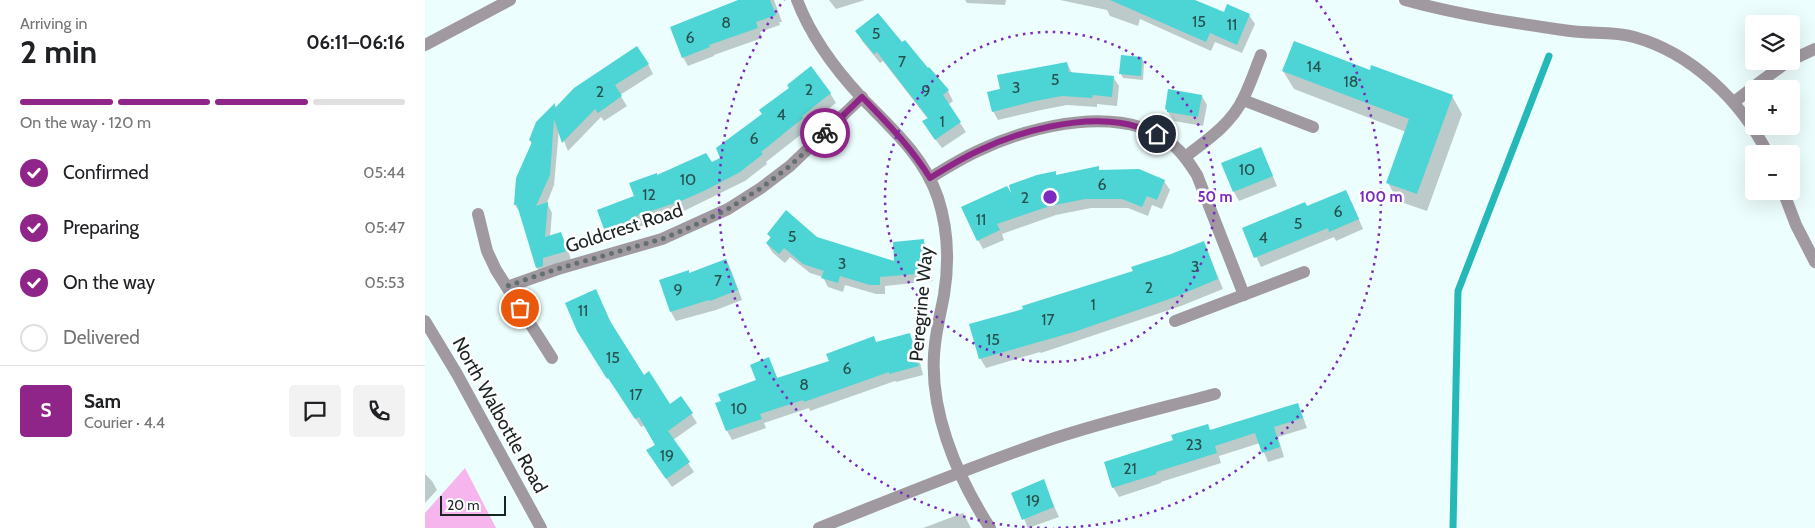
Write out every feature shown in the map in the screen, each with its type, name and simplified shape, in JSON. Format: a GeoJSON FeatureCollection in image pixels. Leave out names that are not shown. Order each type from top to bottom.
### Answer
{"type":"FeatureCollection","features":[{"type":"Feature","properties":{"kind":"street"},"geometry":{"type":"LineString","coordinates":[[425,45],[510,0]]}},
{"type":"Feature","properties":{"kind":"street","name":"Peregrine Way"},"geometry":{"type":"LineString","coordinates":[[797,0],[812,31],[827,55],[862,97],[918,158],[930,178],[938,199],[947,246],[947,270],[935,343],[934,391],[949,446],[960,472],[990,528]]}},
{"type":"Feature","properties":{"kind":"street"},"geometry":{"type":"LineString","coordinates":[[1405,0],[1466,15],[1572,32],[1632,36],[1657,44],[1687,61],[1719,87],[1734,102],[1764,145]]}},
{"type":"Feature","properties":{"kind":"street"},"geometry":{"type":"LineString","coordinates":[[1800,56],[1815,49]]}},
{"type":"Feature","properties":{"kind":"street"},"geometry":{"type":"LineString","coordinates":[[1185,157],[1223,126],[1235,113],[1243,100],[1261,55]]}},
{"type":"Feature","properties":{"kind":"street"},"geometry":{"type":"LineString","coordinates":[[1734,102],[1776,70]]}},
{"type":"Feature","properties":{"kind":"street","name":"Goldcrest Road"},"geometry":{"type":"LineString","coordinates":[[507,286],[557,269],[662,239],[728,209],[761,188],[790,166],[862,97]]}},
{"type":"Feature","properties":{"kind":"street"},"geometry":{"type":"LineString","coordinates":[[1243,100],[1313,127]]}},
{"type":"Feature","properties":{"kind":"street"},"geometry":{"type":"LineString","coordinates":[[930,178],[980,150],[1010,138],[1047,128],[1095,121],[1139,127],[1157,134],[1172,144],[1185,157],[1197,174],[1244,295]]}},
{"type":"Feature","properties":{"kind":"street"},"geometry":{"type":"LineString","coordinates":[[1786,200],[1796,225],[1815,262]]}},
{"type":"Feature","properties":{"kind":"street"},"geometry":{"type":"LineString","coordinates":[[478,214],[487,251],[552,358]]}},
{"type":"Feature","properties":{"kind":"street"},"geometry":{"type":"LineString","coordinates":[[1175,321],[1304,272]]}},
{"type":"Feature","properties":{"kind":"street","name":"North Walbottle Road"},"geometry":{"type":"LineString","coordinates":[[425,321],[457,374],[541,528]]}},
{"type":"Feature","properties":{"kind":"street"},"geometry":{"type":"LineString","coordinates":[[819,528],[1047,440],[1215,394]]}},
{"type":"Feature","properties":{"kind":"shaded area"},"geometry":{"type":"Polygon","coordinates":[[[465,468],[496,528],[425,528],[425,513],[465,468]]]}},
{"type":"Feature","properties":{"kind":"building"},"geometry":{"type":"Polygon","coordinates":[[[738,0],[770,0],[776,15],[756,22],[758,28],[709,45],[710,47],[682,58],[670,27],[738,0]]]}},
{"type":"Feature","properties":{"kind":"building"},"geometry":{"type":"Polygon","coordinates":[[[1110,0],[1195,0],[1224,12],[1227,4],[1250,14],[1237,45],[1210,33],[1206,42],[1110,0]]]}},
{"type":"Feature","properties":{"kind":"building"},"geometry":{"type":"Polygon","coordinates":[[[878,13],[902,42],[905,40],[949,90],[943,95],[961,122],[935,140],[922,121],[928,118],[877,52],[874,54],[855,31],[878,13]]]}},
{"type":"Feature","properties":{"kind":"building"},"geometry":{"type":"Polygon","coordinates":[[[1294,41],[1370,70],[1371,65],[1453,95],[1417,194],[1386,183],[1409,119],[1282,71],[1294,41]]]}},
{"type":"Feature","properties":{"kind":"building"},"geometry":{"type":"Polygon","coordinates":[[[637,46],[649,64],[615,85],[622,96],[598,113],[595,109],[562,143],[554,119],[550,175],[536,206],[548,202],[545,237],[561,232],[567,251],[543,258],[543,266],[536,268],[517,205],[514,205],[516,178],[532,142],[529,140],[536,122],[555,103],[555,108],[574,88],[637,46]]]}},
{"type":"Feature","properties":{"kind":"building"},"geometry":{"type":"Polygon","coordinates":[[[1121,55],[1142,57],[1141,76],[1119,74],[1121,55]]]}},
{"type":"Feature","properties":{"kind":"building"},"geometry":{"type":"Polygon","coordinates":[[[1067,62],[1069,72],[1114,76],[1112,97],[1093,95],[1092,98],[1062,96],[992,112],[987,92],[1000,89],[997,75],[1067,62]]]}},
{"type":"Feature","properties":{"kind":"building"},"geometry":{"type":"Polygon","coordinates":[[[811,66],[831,93],[761,152],[763,154],[740,172],[706,190],[604,229],[597,210],[634,196],[629,183],[657,173],[657,175],[706,153],[712,162],[720,158],[716,148],[762,114],[759,110],[789,88],[787,85],[811,66]]]}},
{"type":"Feature","properties":{"kind":"building"},"geometry":{"type":"Polygon","coordinates":[[[1168,89],[1202,95],[1198,117],[1167,112],[1165,109],[1168,89]]]}},
{"type":"Feature","properties":{"kind":"building"},"geometry":{"type":"Polygon","coordinates":[[[1261,147],[1273,176],[1233,192],[1221,163],[1261,147]]]}},
{"type":"Feature","properties":{"kind":"building"},"geometry":{"type":"Polygon","coordinates":[[[1099,166],[1099,170],[1139,169],[1165,180],[1157,200],[1147,196],[1142,207],[1122,199],[1085,199],[1050,206],[997,224],[1000,230],[977,241],[961,207],[1007,186],[1011,193],[1009,185],[1037,175],[1056,171],[1056,175],[1099,166]]]}},
{"type":"Feature","properties":{"kind":"building"},"geometry":{"type":"Polygon","coordinates":[[[1346,190],[1359,219],[1329,232],[1328,228],[1254,258],[1242,228],[1305,202],[1307,206],[1346,190]]]}},
{"type":"Feature","properties":{"kind":"building"},"geometry":{"type":"Polygon","coordinates":[[[786,210],[817,237],[894,261],[893,242],[924,239],[926,271],[929,273],[880,277],[880,285],[870,285],[840,276],[838,283],[821,278],[824,271],[803,264],[784,248],[779,254],[766,243],[771,237],[767,234],[786,210]]]}},
{"type":"Feature","properties":{"kind":"building"},"geometry":{"type":"Polygon","coordinates":[[[1204,241],[1218,279],[1175,297],[1074,332],[979,359],[969,324],[1023,309],[1022,306],[1133,271],[1131,267],[1204,241]]]}},
{"type":"Feature","properties":{"kind":"building"},"geometry":{"type":"Polygon","coordinates":[[[726,259],[738,290],[710,301],[670,312],[659,280],[689,270],[689,273],[726,259]]]}},
{"type":"Feature","properties":{"kind":"building"},"geometry":{"type":"Polygon","coordinates":[[[596,289],[610,321],[644,375],[649,371],[670,404],[681,396],[693,413],[668,431],[690,462],[666,479],[646,450],[655,445],[639,417],[635,419],[607,379],[577,331],[565,303],[596,289]]]}},
{"type":"Feature","properties":{"kind":"building"},"geometry":{"type":"Polygon","coordinates":[[[910,333],[919,366],[889,374],[889,372],[804,402],[803,400],[760,414],[762,419],[726,431],[715,403],[721,401],[718,394],[756,380],[750,365],[769,357],[777,378],[829,361],[826,354],[874,336],[876,342],[910,333]]]}},
{"type":"Feature","properties":{"kind":"building"},"geometry":{"type":"Polygon","coordinates":[[[1298,403],[1303,418],[1274,427],[1280,447],[1262,453],[1255,433],[1215,446],[1217,453],[1112,488],[1104,462],[1173,440],[1171,435],[1208,424],[1210,430],[1298,403]]]}},
{"type":"Feature","properties":{"kind":"building"},"geometry":{"type":"Polygon","coordinates":[[[1044,479],[1054,507],[1022,520],[1011,493],[1044,479]]]}},
{"type":"Feature","properties":{"kind":"waterway"},"geometry":{"type":"LineString","coordinates":[[1453,528],[1458,291],[1549,56]]}},
{"type":"Feature","properties":{"kind":"way so far"},"geometry":{"type":"LineString","coordinates":[[520,308],[507,286],[557,269],[662,239],[693,226],[728,209],[761,188],[790,166],[825,133]]}},
{"type":"Feature","properties":{"kind":"route"},"geometry":{"type":"LineString","coordinates":[[825,133],[862,97],[918,158],[930,178],[980,150],[1010,138],[1071,123],[1095,121],[1120,123],[1139,127],[1157,134]]}}]}
